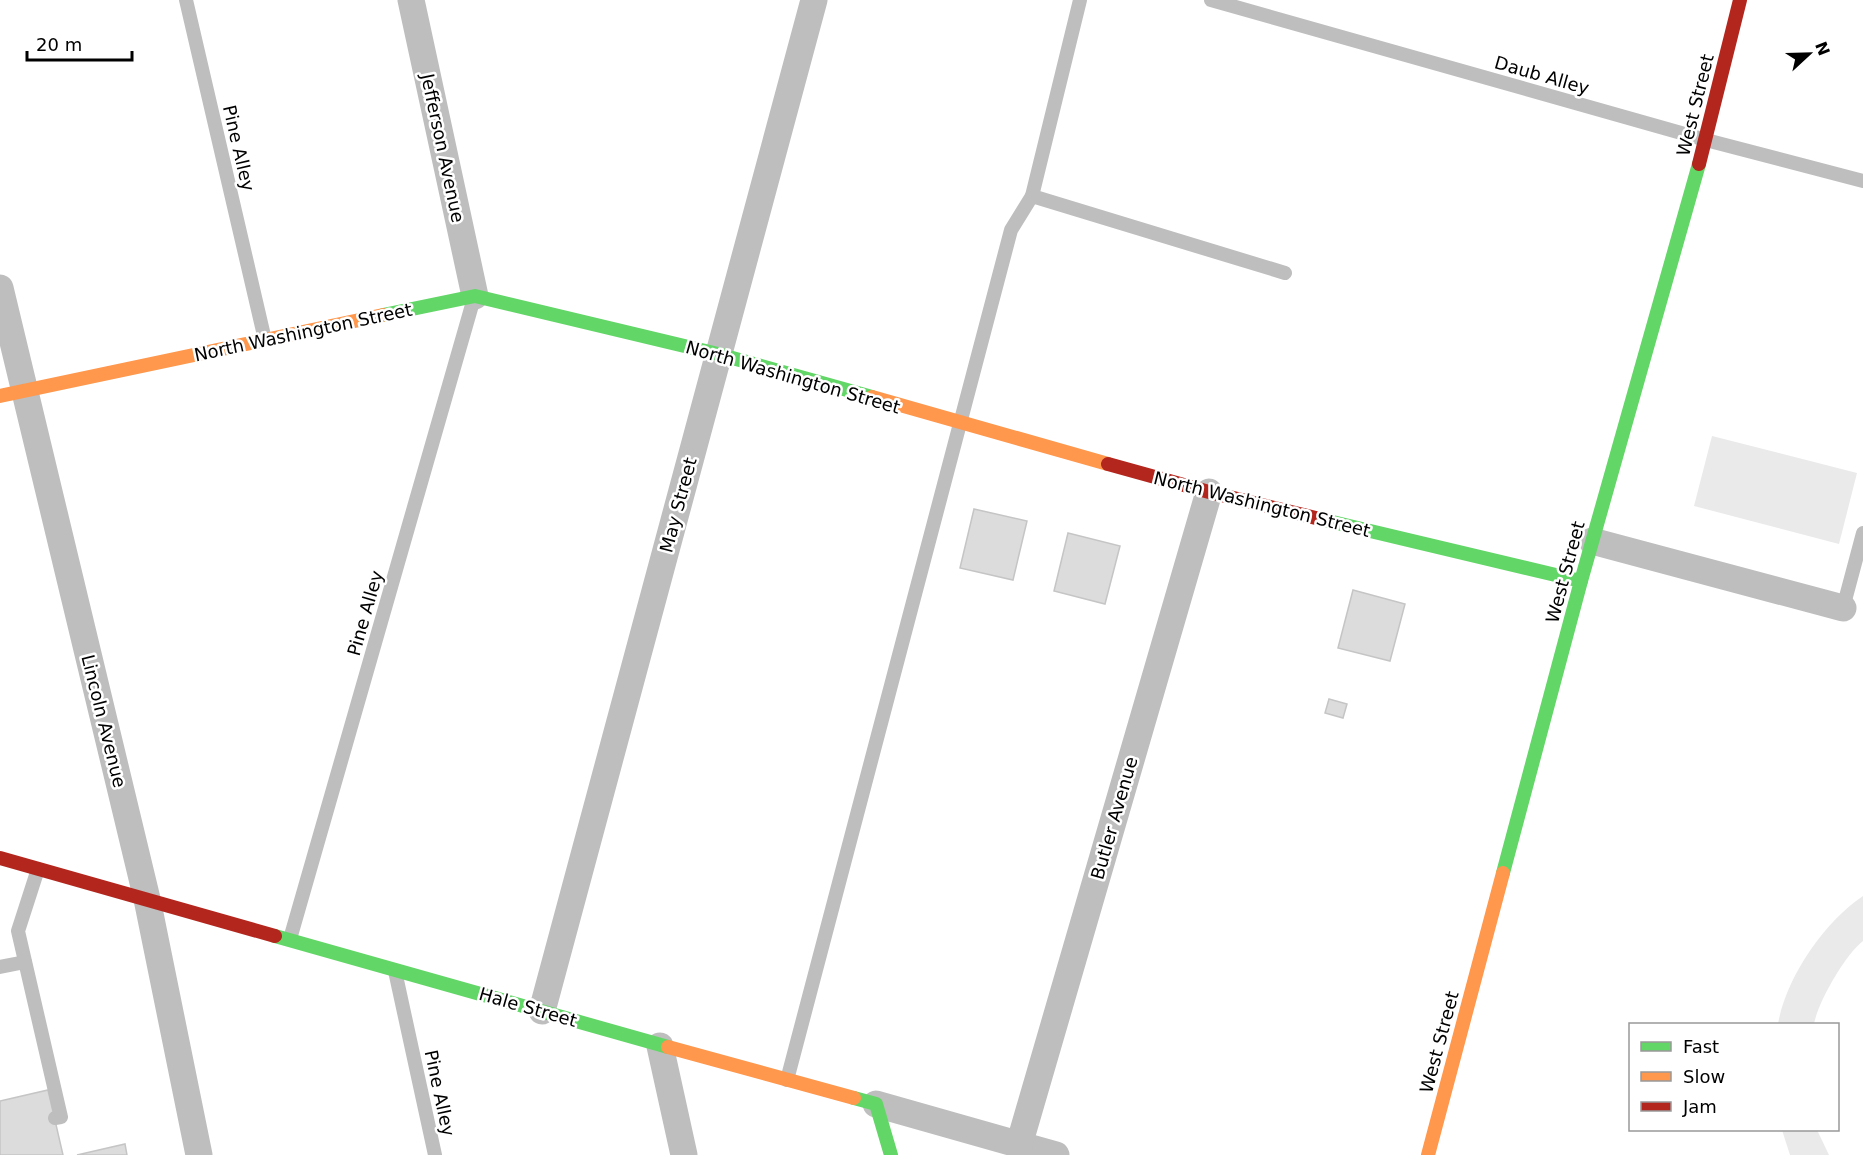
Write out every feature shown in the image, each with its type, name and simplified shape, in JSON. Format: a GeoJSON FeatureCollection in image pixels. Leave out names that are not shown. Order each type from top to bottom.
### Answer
{"type":"FeatureCollection","features":[{"type":"Feature","properties":{"kind":"street","name":"Jefferson Avenue"},"geometry":{"type":"LineString","coordinates":[[411,0],[475,296]]}},
{"type":"Feature","properties":{"kind":"street","name":"May Street"},"geometry":{"type":"LineString","coordinates":[[542,1011],[814,0]]}},
{"type":"Feature","properties":{"kind":"street","name":"West Street"},"geometry":{"type":"LineString","coordinates":[[1428,1155],[1581,582],[1706,140],[1740,0]]}},
{"type":"Feature","properties":{"kind":"street","name":"Lincoln Avenue"},"geometry":{"type":"LineString","coordinates":[[0,288],[12,393],[147,899],[199,1155]]}},
{"type":"Feature","properties":{"kind":"street","name":"North Washington Street"},"geometry":{"type":"LineString","coordinates":[[12,393],[475,296],[718,354],[1209,492],[1581,582]]}},
{"type":"Feature","properties":{"kind":"street","name":"Butler Avenue"},"geometry":{"type":"LineString","coordinates":[[1019,1144],[1209,492]]}},
{"type":"Feature","properties":{"kind":"street"},"geometry":{"type":"LineString","coordinates":[[1592,542],[1843,608]]}},
{"type":"Feature","properties":{"kind":"street","name":"Hale Street"},"geometry":{"type":"LineString","coordinates":[[0,858],[660,1046],[1056,1155]]}},
{"type":"Feature","properties":{"kind":"street"},"geometry":{"type":"LineString","coordinates":[[660,1046],[684,1155]]}},
{"type":"Feature","properties":{"kind":"street"},"geometry":{"type":"LineString","coordinates":[[876,1104],[891,1155]]}},
{"type":"Feature","properties":{"kind":"lane","name":"Pine Alley"},"geometry":{"type":"LineString","coordinates":[[186,0],[265,340]]}},
{"type":"Feature","properties":{"kind":"lane"},"geometry":{"type":"LineString","coordinates":[[787,1080],[1011,231],[1032,196],[1080,0]]}},
{"type":"Feature","properties":{"kind":"lane","name":"Daub Alley"},"geometry":{"type":"LineString","coordinates":[[1211,0],[1706,140],[1863,181]]}},
{"type":"Feature","properties":{"kind":"lane"},"geometry":{"type":"LineString","coordinates":[[1032,196],[1285,273]]}},
{"type":"Feature","properties":{"kind":"lane","name":"Pine Alley"},"geometry":{"type":"LineString","coordinates":[[290,939],[475,296]]}},
{"type":"Feature","properties":{"kind":"lane"},"geometry":{"type":"LineString","coordinates":[[1843,608],[1863,533]]}},
{"type":"Feature","properties":{"kind":"lane"},"geometry":{"type":"LineString","coordinates":[[38,869],[18,931],[61,1117],[55,1118]]}},
{"type":"Feature","properties":{"kind":"lane"},"geometry":{"type":"LineString","coordinates":[[0,967],[25,962]]}},
{"type":"Feature","properties":{"kind":"lane","name":"Pine Alley"},"geometry":{"type":"LineString","coordinates":[[394,969],[435,1155]]}},
{"type":"Feature","properties":{"kind":"shaded area"},"geometry":{"type":"Polygon","coordinates":[[[1712,436],[1857,473],[1839,544],[1694,506],[1712,436]]]}},
{"type":"Feature","properties":{"kind":"shaded area"},"geometry":{"type":"Polygon","coordinates":[[[1863,896],[1863,941],[1848,957],[1833,980],[1814,1023],[1778,1023],[1782,1006],[1798,970],[1821,936],[1848,907],[1863,896]]]}},
{"type":"Feature","properties":{"kind":"shaded area"},"geometry":{"type":"Polygon","coordinates":[[[1782,1131],[1817,1131],[1829,1155],[1790,1155],[1782,1131]]]}},
{"type":"Feature","properties":{"kind":"building"},"geometry":{"type":"Polygon","coordinates":[[[974,509],[1027,521],[1013,580],[960,568],[974,509]]]}},
{"type":"Feature","properties":{"kind":"building"},"geometry":{"type":"Polygon","coordinates":[[[1068,533],[1120,546],[1105,604],[1054,591],[1068,533]]]}},
{"type":"Feature","properties":{"kind":"building"},"geometry":{"type":"Polygon","coordinates":[[[1353,590],[1405,604],[1390,661],[1338,648],[1353,590]]]}},
{"type":"Feature","properties":{"kind":"building"},"geometry":{"type":"Polygon","coordinates":[[[1329,699],[1347,704],[1343,718],[1325,713],[1329,699]]]}},
{"type":"Feature","properties":{"kind":"building"},"geometry":{"type":"Polygon","coordinates":[[[48,1090],[63,1155],[0,1155],[0,1101],[48,1090]]]}},
{"type":"Feature","properties":{"kind":"building"},"geometry":{"type":"Polygon","coordinates":[[[125,1144],[127,1155],[77,1155],[125,1144]]]}},
{"type":"Feature","properties":{"kind":"traffic: fast"},"geometry":{"type":"LineString","coordinates":[[1503,873],[1581,581],[1699,164]]}},
{"type":"Feature","properties":{"kind":"traffic: fast"},"geometry":{"type":"LineString","coordinates":[[383,315],[475,296],[718,354],[872,397]]}},
{"type":"Feature","properties":{"kind":"traffic: fast"},"geometry":{"type":"LineString","coordinates":[[1324,520],[1581,581]]}},
{"type":"Feature","properties":{"kind":"traffic: fast"},"geometry":{"type":"LineString","coordinates":[[275,936],[668,1047]]}},
{"type":"Feature","properties":{"kind":"traffic: fast"},"geometry":{"type":"LineString","coordinates":[[854,1098],[876,1104],[891,1155]]}},
{"type":"Feature","properties":{"kind":"traffic: slow"},"geometry":{"type":"LineString","coordinates":[[0,396],[383,315]]}},
{"type":"Feature","properties":{"kind":"traffic: slow"},"geometry":{"type":"LineString","coordinates":[[872,397],[1108,464]]}},
{"type":"Feature","properties":{"kind":"traffic: slow"},"geometry":{"type":"LineString","coordinates":[[1428,1155],[1503,873]]}},
{"type":"Feature","properties":{"kind":"traffic: slow"},"geometry":{"type":"LineString","coordinates":[[668,1047],[854,1098]]}},
{"type":"Feature","properties":{"kind":"traffic: jam"},"geometry":{"type":"LineString","coordinates":[[1699,164],[1740,0]]}},
{"type":"Feature","properties":{"kind":"traffic: jam"},"geometry":{"type":"LineString","coordinates":[[1108,464],[1324,520]]}},
{"type":"Feature","properties":{"kind":"traffic: jam"},"geometry":{"type":"LineString","coordinates":[[0,858],[275,936]]}}]}
